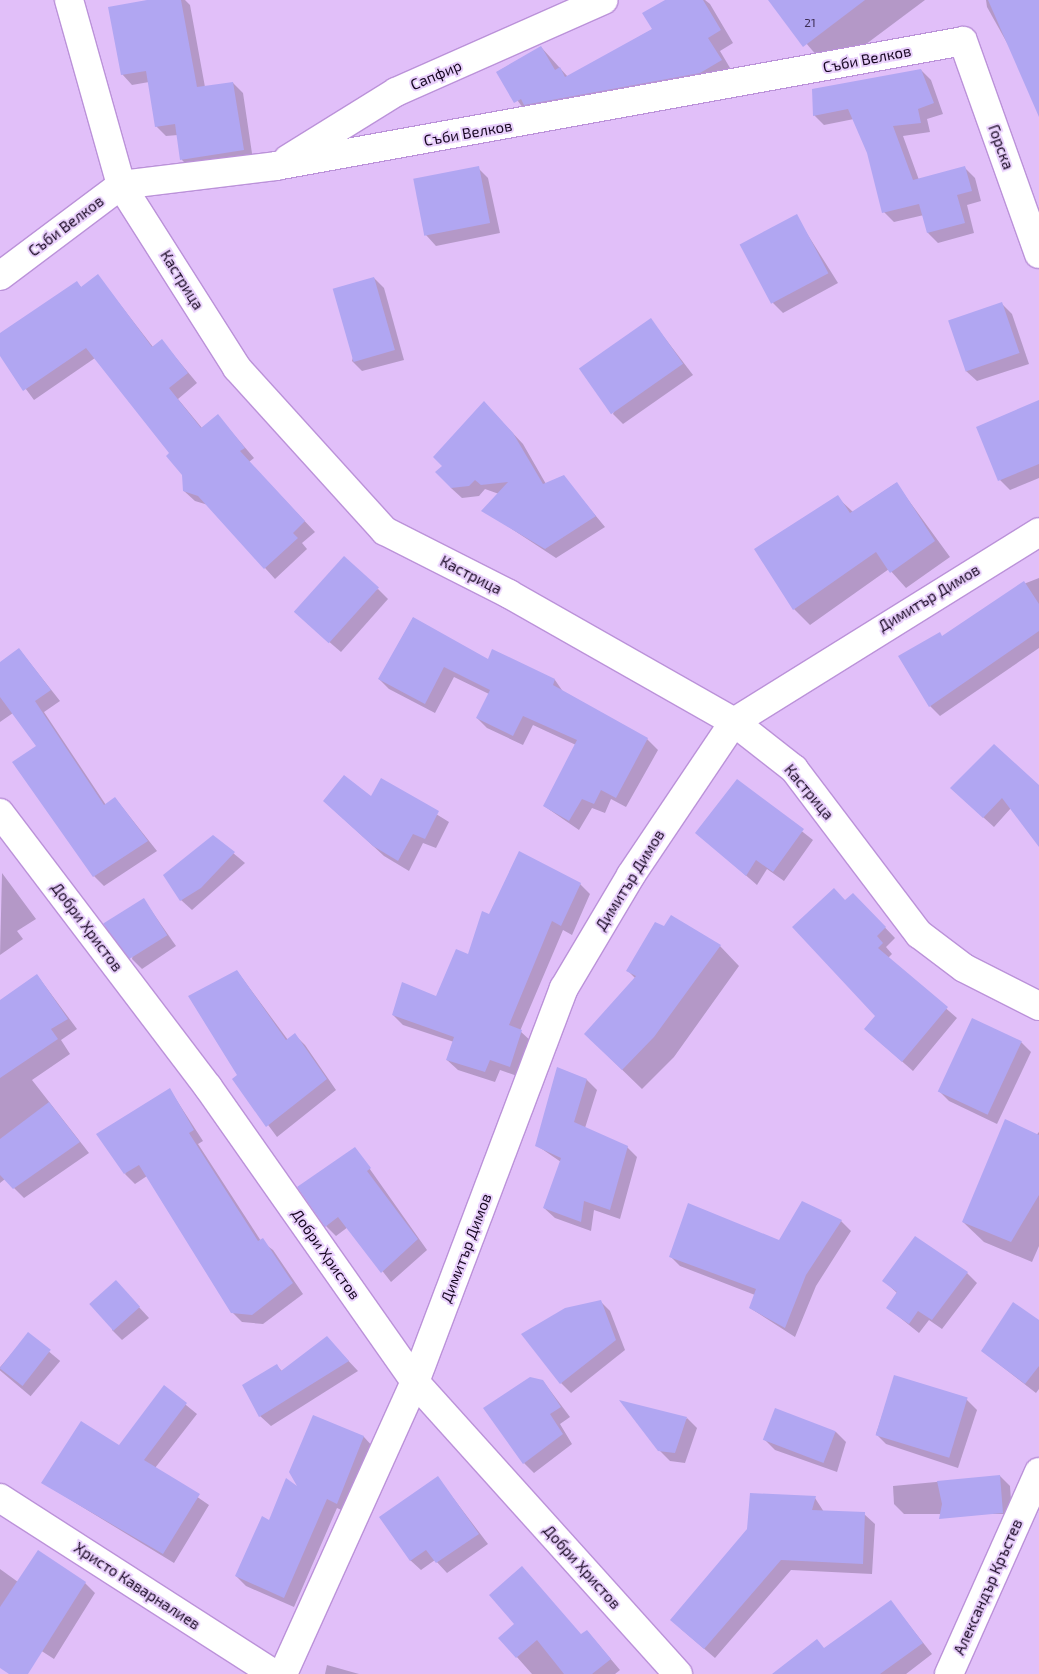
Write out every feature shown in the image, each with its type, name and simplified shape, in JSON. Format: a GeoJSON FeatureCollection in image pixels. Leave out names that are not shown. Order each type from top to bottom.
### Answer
{"type":"FeatureCollection","features":[{"type":"Feature","properties":{"kind":"street","name":"Кастрица"},"geometry":{"type":"LineString","coordinates":[[69,0],[122,184],[237,368],[385,531],[498,589],[734,722],[794,768],[919,934],[964,968],[1039,1006]]}},
{"type":"Feature","properties":{"kind":"street","name":"Сапфир"},"geometry":{"type":"LineString","coordinates":[[276,166],[396,92],[604,0]]}},
{"type":"Feature","properties":{"kind":"street","name":"Съби Велков"},"geometry":{"type":"LineString","coordinates":[[0,276],[122,184],[276,166],[963,41]]}},
{"type":"Feature","properties":{"kind":"street","name":"Горска"},"geometry":{"type":"LineString","coordinates":[[963,41],[1039,254]]}},
{"type":"Feature","properties":{"kind":"street","name":"Димитър Димов"},"geometry":{"type":"LineString","coordinates":[[283,1674],[415,1382],[564,988],[631,874],[734,722],[1039,532]]}},
{"type":"Feature","properties":{"kind":"street","name":"Добри Христов"},"geometry":{"type":"LineString","coordinates":[[0,813],[208,1087],[415,1382],[678,1674]]}},
{"type":"Feature","properties":{"kind":"street","name":"Александър Кръстев"},"geometry":{"type":"LineString","coordinates":[[949,1674],[1039,1472]]}},
{"type":"Feature","properties":{"kind":"street","name":"Христо Каварналиев"},"geometry":{"type":"LineString","coordinates":[[0,1498],[274,1674]]}},
{"type":"Feature","properties":{"kind":"building"},"geometry":{"type":"Polygon","coordinates":[[[147,0],[181,0],[197,87],[233,82],[244,150],[180,160],[175,124],[155,127],[146,71],[121,75],[108,7],[147,0]]]}},
{"type":"Feature","properties":{"kind":"building"},"geometry":{"type":"Polygon","coordinates":[[[665,0],[703,0],[721,30],[708,38],[722,60],[700,73],[524,105],[521,99],[514,103],[496,72],[541,46],[555,70],[560,67],[565,77],[652,29],[642,13],[665,0]]]}},
{"type":"Feature","properties":{"kind":"building"},"geometry":{"type":"Polygon","coordinates":[[[768,0],[865,0],[803,47],[768,0]]]}},
{"type":"Feature","properties":{"kind":"building"},"geometry":{"type":"Polygon","coordinates":[[[988,0],[1039,0],[1039,117],[988,0]]]}},
{"type":"Feature","properties":{"kind":"building"},"geometry":{"type":"Polygon","coordinates":[[[921,69],[934,103],[918,109],[921,123],[893,126],[913,180],[965,166],[972,191],[957,195],[965,223],[927,233],[919,204],[882,213],[867,153],[848,109],[813,116],[812,89],[921,69]]]}},
{"type":"Feature","properties":{"kind":"building"},"geometry":{"type":"Polygon","coordinates":[[[479,166],[490,223],[424,236],[413,179],[479,166]]]}},
{"type":"Feature","properties":{"kind":"building"},"geometry":{"type":"Polygon","coordinates":[[[797,214],[828,273],[771,304],[740,245],[797,214]]]}},
{"type":"Feature","properties":{"kind":"building"},"geometry":{"type":"Polygon","coordinates":[[[98,274],[152,347],[162,339],[188,373],[169,388],[201,428],[218,414],[245,448],[240,451],[305,521],[293,533],[298,538],[264,569],[198,496],[183,491],[182,475],[166,456],[169,453],[86,348],[23,391],[0,356],[0,333],[77,281],[81,287],[98,274]]]}},
{"type":"Feature","properties":{"kind":"building"},"geometry":{"type":"Polygon","coordinates":[[[374,277],[395,350],[354,362],[333,289],[374,277]]]}},
{"type":"Feature","properties":{"kind":"building"},"geometry":{"type":"Polygon","coordinates":[[[1002,302],[1020,353],[966,372],[948,321],[1002,302]]]}},
{"type":"Feature","properties":{"kind":"building"},"geometry":{"type":"Polygon","coordinates":[[[651,318],[683,364],[611,414],[579,368],[651,318]]]}},
{"type":"Feature","properties":{"kind":"building"},"geometry":{"type":"Polygon","coordinates":[[[1039,400],[1039,464],[998,481],[976,427],[1039,400]]]}},
{"type":"Feature","properties":{"kind":"building"},"geometry":{"type":"Polygon","coordinates":[[[484,401],[513,433],[543,484],[564,475],[596,516],[545,549],[481,511],[508,482],[481,485],[475,480],[469,486],[451,488],[435,472],[442,466],[433,457],[484,401]]]}},
{"type":"Feature","properties":{"kind":"building"},"geometry":{"type":"Polygon","coordinates":[[[897,482],[935,541],[890,573],[876,552],[793,610],[754,549],[838,495],[850,513],[897,482]]]}},
{"type":"Feature","properties":{"kind":"building"},"geometry":{"type":"Polygon","coordinates":[[[344,556],[379,587],[329,643],[294,612],[344,556]]]}},
{"type":"Feature","properties":{"kind":"building"},"geometry":{"type":"Polygon","coordinates":[[[1024,581],[1039,604],[1039,631],[929,707],[898,656],[940,632],[942,636],[1024,581]]]}},
{"type":"Feature","properties":{"kind":"building"},"geometry":{"type":"Polygon","coordinates":[[[413,617],[488,659],[492,649],[555,679],[553,685],[648,738],[616,798],[601,790],[594,804],[582,799],[569,821],[543,806],[577,740],[523,716],[513,736],[476,718],[490,690],[444,667],[425,704],[378,679],[413,617]]]}},
{"type":"Feature","properties":{"kind":"building"},"geometry":{"type":"Polygon","coordinates":[[[19,648],[51,690],[35,701],[104,805],[115,797],[148,841],[93,877],[12,762],[36,746],[0,697],[0,662],[19,648]]]}},
{"type":"Feature","properties":{"kind":"building"},"geometry":{"type":"Polygon","coordinates":[[[994,744],[1039,785],[1039,847],[1002,798],[983,818],[950,788],[994,744]]]}},
{"type":"Feature","properties":{"kind":"building"},"geometry":{"type":"Polygon","coordinates":[[[344,775],[371,796],[381,778],[439,811],[425,839],[413,834],[398,861],[373,846],[323,801],[344,775]]]}},
{"type":"Feature","properties":{"kind":"building"},"geometry":{"type":"Polygon","coordinates":[[[737,779],[804,829],[773,872],[756,860],[746,876],[695,833],[737,779]]]}},
{"type":"Feature","properties":{"kind":"building"},"geometry":{"type":"Polygon","coordinates":[[[213,835],[235,852],[201,888],[180,901],[163,875],[213,835]]]}},
{"type":"Feature","properties":{"kind":"building"},"geometry":{"type":"Polygon","coordinates":[[[519,851],[581,883],[561,926],[552,921],[509,1025],[522,1030],[510,1067],[490,1060],[485,1072],[446,1060],[454,1037],[392,1015],[402,982],[436,996],[456,949],[468,954],[482,911],[489,914],[519,851]]]}},
{"type":"Feature","properties":{"kind":"building"},"geometry":{"type":"Polygon","coordinates":[[[834,888],[845,900],[853,893],[886,927],[877,936],[883,943],[878,948],[948,1007],[902,1062],[864,1029],[875,1016],[792,927],[834,888]]]}},
{"type":"Feature","properties":{"kind":"building"},"geometry":{"type":"Polygon","coordinates":[[[144,898],[167,935],[127,961],[103,923],[144,898]]]}},
{"type":"Feature","properties":{"kind":"building"},"geometry":{"type":"Polygon","coordinates":[[[671,915],[721,945],[654,1037],[622,1070],[584,1034],[636,976],[626,971],[655,922],[664,926],[671,915]]]}},
{"type":"Feature","properties":{"kind":"building"},"geometry":{"type":"Polygon","coordinates":[[[237,970],[286,1040],[295,1033],[327,1079],[266,1127],[232,1079],[237,1075],[188,996],[237,970]]]}},
{"type":"Feature","properties":{"kind":"building"},"geometry":{"type":"Polygon","coordinates":[[[37,974],[68,1019],[51,1029],[58,1039],[0,1078],[0,1000],[37,974]]]}},
{"type":"Feature","properties":{"kind":"building"},"geometry":{"type":"Polygon","coordinates":[[[972,1018],[1022,1041],[988,1115],[938,1091],[972,1018]]]}},
{"type":"Feature","properties":{"kind":"building"},"geometry":{"type":"Polygon","coordinates":[[[557,1067],[587,1079],[574,1122],[628,1146],[610,1210],[584,1201],[581,1222],[543,1208],[561,1158],[535,1146],[557,1067]]]}},
{"type":"Feature","properties":{"kind":"building"},"geometry":{"type":"Polygon","coordinates":[[[170,1088],[194,1130],[189,1133],[258,1241],[263,1238],[293,1283],[252,1315],[231,1313],[139,1165],[124,1174],[96,1134],[170,1088]]]}},
{"type":"Feature","properties":{"kind":"building"},"geometry":{"type":"Polygon","coordinates":[[[49,1102],[80,1142],[13,1189],[0,1175],[0,1139],[49,1102]]]}},
{"type":"Feature","properties":{"kind":"building"},"geometry":{"type":"Polygon","coordinates":[[[1005,1119],[1039,1135],[1039,1195],[1011,1242],[962,1222],[1005,1119]]]}},
{"type":"Feature","properties":{"kind":"building"},"geometry":{"type":"Polygon","coordinates":[[[355,1147],[371,1168],[367,1171],[418,1239],[381,1273],[338,1217],[325,1227],[297,1187],[355,1147]]]}},
{"type":"Feature","properties":{"kind":"building"},"geometry":{"type":"Polygon","coordinates":[[[802,1201],[842,1220],[806,1275],[785,1328],[749,1308],[756,1289],[669,1257],[688,1203],[779,1240],[802,1201]]]}},
{"type":"Feature","properties":{"kind":"building"},"geometry":{"type":"Polygon","coordinates":[[[915,1236],[968,1272],[932,1320],[918,1311],[909,1324],[886,1308],[897,1292],[882,1281],[915,1236]]]}},
{"type":"Feature","properties":{"kind":"building"},"geometry":{"type":"Polygon","coordinates":[[[116,1280],[140,1307],[113,1331],[89,1304],[116,1280]]]}},
{"type":"Feature","properties":{"kind":"building"},"geometry":{"type":"Polygon","coordinates":[[[601,1300],[616,1340],[560,1384],[521,1334],[565,1308],[601,1300]]]}},
{"type":"Feature","properties":{"kind":"building"},"geometry":{"type":"Polygon","coordinates":[[[1013,1302],[1039,1320],[1039,1366],[1025,1384],[981,1351],[1013,1302]]]}},
{"type":"Feature","properties":{"kind":"building"},"geometry":{"type":"Polygon","coordinates":[[[28,1332],[51,1350],[23,1386],[0,1368],[28,1332]]]}},
{"type":"Feature","properties":{"kind":"building"},"geometry":{"type":"Polygon","coordinates":[[[327,1336],[349,1361],[259,1417],[242,1385],[277,1364],[281,1371],[327,1336]]]}},
{"type":"Feature","properties":{"kind":"building"},"geometry":{"type":"Polygon","coordinates":[[[894,1375],[968,1398],[949,1458],[876,1435],[894,1375]]]}},
{"type":"Feature","properties":{"kind":"building"},"geometry":{"type":"Polygon","coordinates":[[[530,1377],[543,1380],[561,1407],[550,1414],[563,1434],[523,1464],[483,1408],[530,1377]]]}},
{"type":"Feature","properties":{"kind":"building"},"geometry":{"type":"Polygon","coordinates":[[[164,1385],[187,1403],[144,1460],[200,1494],[163,1554],[41,1483],[81,1421],[119,1445],[164,1385]]]}},
{"type":"Feature","properties":{"kind":"building"},"geometry":{"type":"Polygon","coordinates":[[[619,1400],[687,1417],[675,1453],[658,1451],[619,1400]]]}},
{"type":"Feature","properties":{"kind":"building"},"geometry":{"type":"Polygon","coordinates":[[[775,1408],[836,1431],[823,1463],[763,1440],[775,1408]]]}},
{"type":"Feature","properties":{"kind":"building"},"geometry":{"type":"Polygon","coordinates":[[[313,1415],[364,1436],[337,1504],[327,1499],[284,1598],[235,1576],[262,1516],[269,1520],[286,1478],[297,1486],[289,1472],[313,1415]]]}},
{"type":"Feature","properties":{"kind":"building"},"geometry":{"type":"Polygon","coordinates":[[[1000,1475],[1003,1513],[939,1519],[942,1504],[937,1481],[1000,1475]]]}},
{"type":"Feature","properties":{"kind":"building"},"geometry":{"type":"Polygon","coordinates":[[[438,1476],[479,1534],[436,1563],[426,1550],[410,1561],[379,1517],[438,1476]]]}},
{"type":"Feature","properties":{"kind":"building"},"geometry":{"type":"Polygon","coordinates":[[[750,1493],[816,1496],[812,1510],[865,1512],[863,1564],[781,1560],[704,1649],[670,1620],[747,1529],[750,1493]]]}},
{"type":"Feature","properties":{"kind":"building"},"geometry":{"type":"Polygon","coordinates":[[[38,1550],[86,1582],[28,1674],[9,1674],[0,1668],[0,1607],[38,1550]]]}},
{"type":"Feature","properties":{"kind":"building"},"geometry":{"type":"Polygon","coordinates":[[[522,1566],[581,1634],[587,1630],[611,1659],[592,1674],[564,1674],[537,1640],[516,1658],[498,1638],[514,1624],[489,1595],[522,1566]]]}},
{"type":"Feature","properties":{"kind":"building"},"geometry":{"type":"Polygon","coordinates":[[[891,1600],[923,1643],[880,1674],[772,1674],[817,1639],[824,1648],[891,1600]]]}}]}
